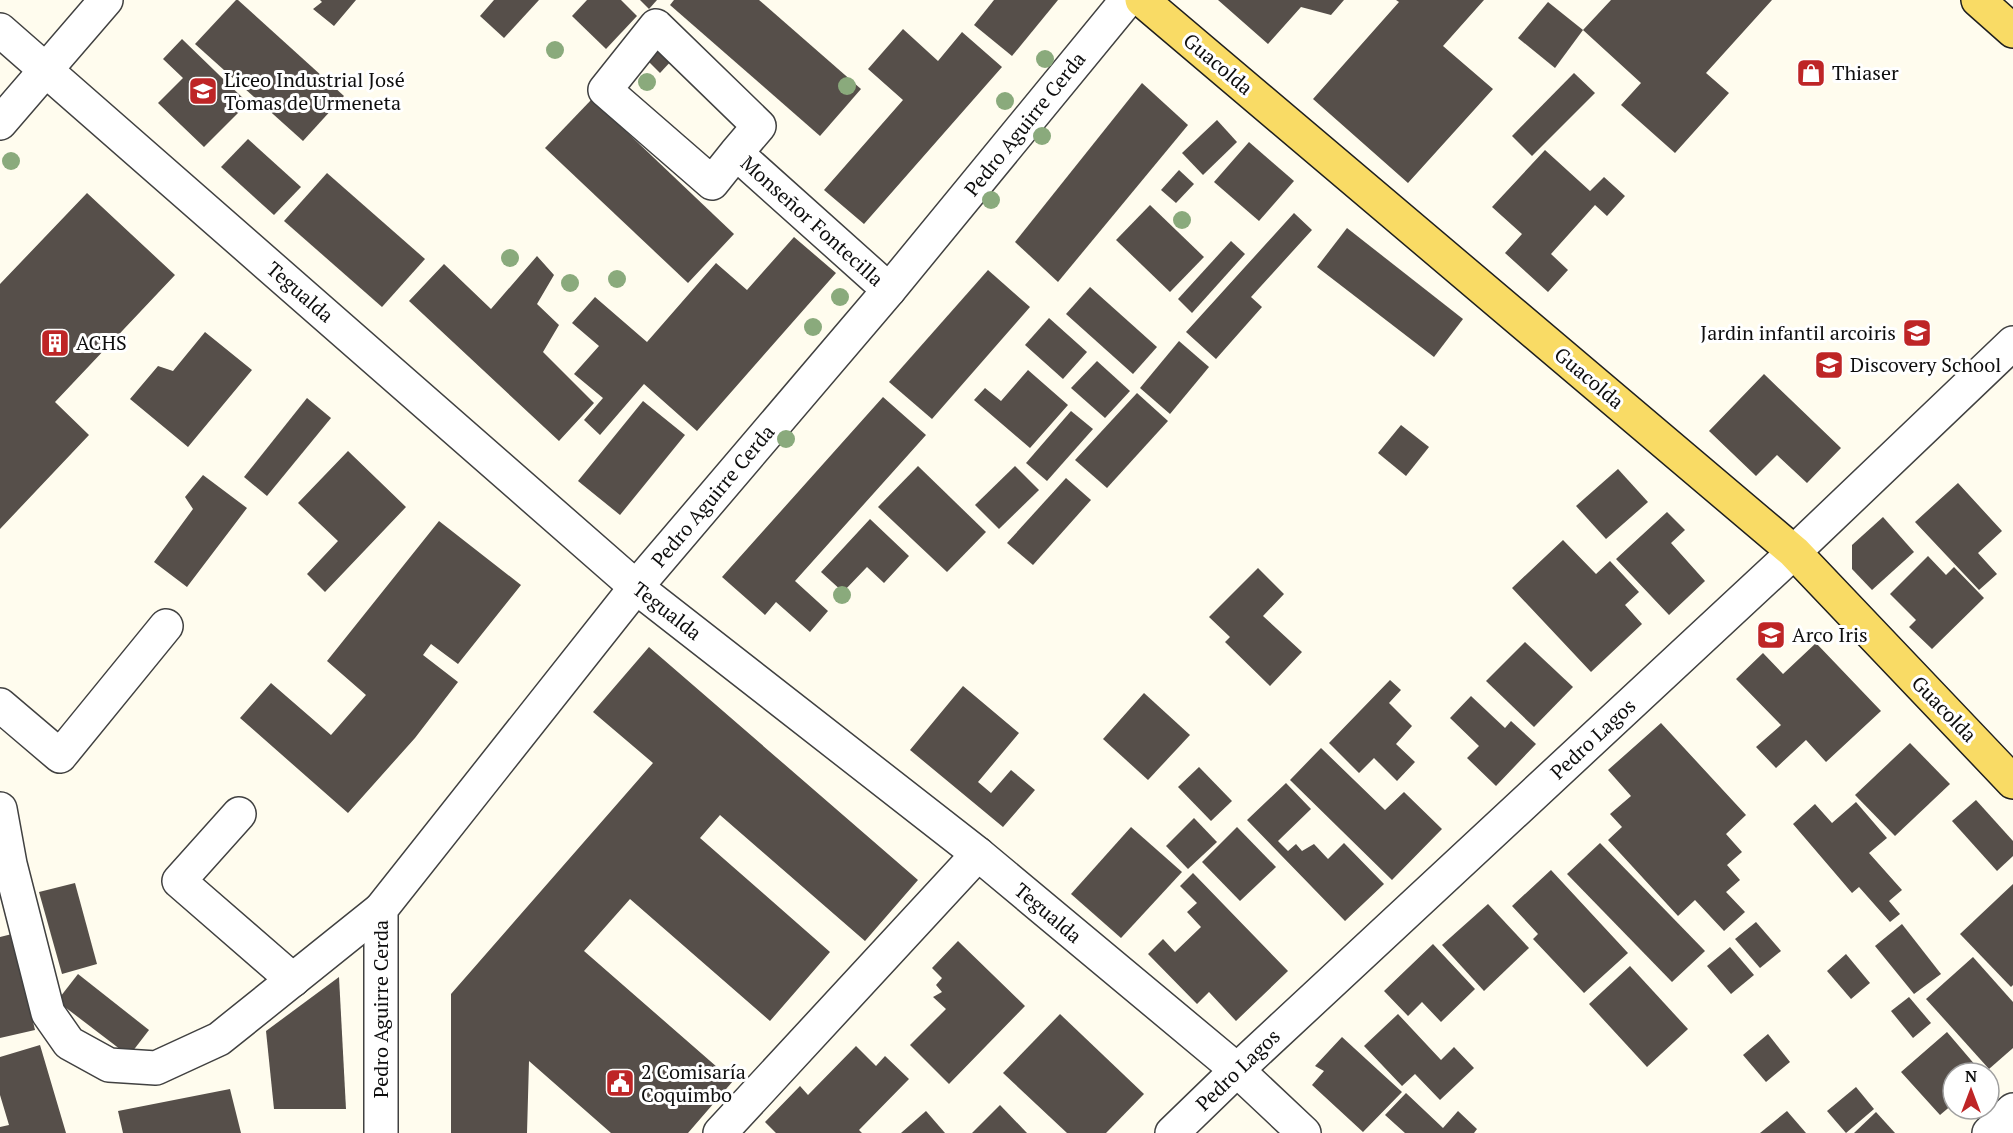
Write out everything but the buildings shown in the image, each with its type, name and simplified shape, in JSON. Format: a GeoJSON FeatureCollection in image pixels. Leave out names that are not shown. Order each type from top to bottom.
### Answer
{"type":"FeatureCollection","features":[{"type":"Feature","properties":{"kind":"main road","name":"Guacolda"},"geometry":{"type":"LineString","coordinates":[[1142,0],[1794,552],[2013,782]]}},
{"type":"Feature","properties":{"kind":"main road"},"geometry":{"type":"LineString","coordinates":[[1978,0],[2013,31]]}},
{"type":"Feature","properties":{"kind":"street"},"geometry":{"type":"LineString","coordinates":[[0,123],[106,0]]}},
{"type":"Feature","properties":{"kind":"street","name":"Pedro Aguirre Cerda"},"geometry":{"type":"LineString","coordinates":[[381,1133],[381,909],[636,587],[889,290],[1126,0]]}},
{"type":"Feature","properties":{"kind":"street","name":"Monseñor Fontecilla"},"geometry":{"type":"LineString","coordinates":[[656,26],[759,126],[736,153],[712,183],[605,90],[656,26]]}},
{"type":"Feature","properties":{"kind":"street","name":"Tegualda"},"geometry":{"type":"LineString","coordinates":[[0,30],[636,587],[978,854],[1237,1070],[1304,1133]]}},
{"type":"Feature","properties":{"kind":"street","name":"Monseñor Fontecilla"},"geometry":{"type":"LineString","coordinates":[[736,153],[889,290]]}},
{"type":"Feature","properties":{"kind":"street","name":"Pedro Lagos"},"geometry":{"type":"LineString","coordinates":[[1172,1133],[1794,552],[2013,343]]}},
{"type":"Feature","properties":{"kind":"street"},"geometry":{"type":"LineString","coordinates":[[0,705],[60,756],[166,626]]}},
{"type":"Feature","properties":{"kind":"street"},"geometry":{"type":"LineString","coordinates":[[0,809],[10,864],[48,1013],[69,1043],[110,1065],[156,1068],[219,1039],[381,909]]}},
{"type":"Feature","properties":{"kind":"street"},"geometry":{"type":"LineString","coordinates":[[239,814],[179,881],[293,980]]}},
{"type":"Feature","properties":{"kind":"street"},"geometry":{"type":"LineString","coordinates":[[720,1133],[978,854]]}},
{"type":"Feature","properties":{"kind":"street"},"geometry":{"type":"LineString","coordinates":[[1989,1133],[2013,1110]]}},
{"type":"Feature","properties":{"kind":"place","name":"Thiaser"},"geometry":{"type":"Point","coordinates":[1811,73]}},
{"type":"Feature","properties":{"kind":"place","name":"Liceo Industrial José Tomas de Urmeneta"},"geometry":{"type":"Point","coordinates":[203,91]}},
{"type":"Feature","properties":{"kind":"place","name":"Jardin infantil arcoiris"},"geometry":{"type":"Point","coordinates":[1917,333]}},
{"type":"Feature","properties":{"kind":"place","name":"ACHS"},"geometry":{"type":"Point","coordinates":[55,343]}},
{"type":"Feature","properties":{"kind":"place","name":"Discovery School"},"geometry":{"type":"Point","coordinates":[1829,365]}},
{"type":"Feature","properties":{"kind":"place","name":"Arco Iris"},"geometry":{"type":"Point","coordinates":[1771,635]}},
{"type":"Feature","properties":{"kind":"place","name":"2 Comisaría Coquimbo"},"geometry":{"type":"Point","coordinates":[620,1083]}}]}
